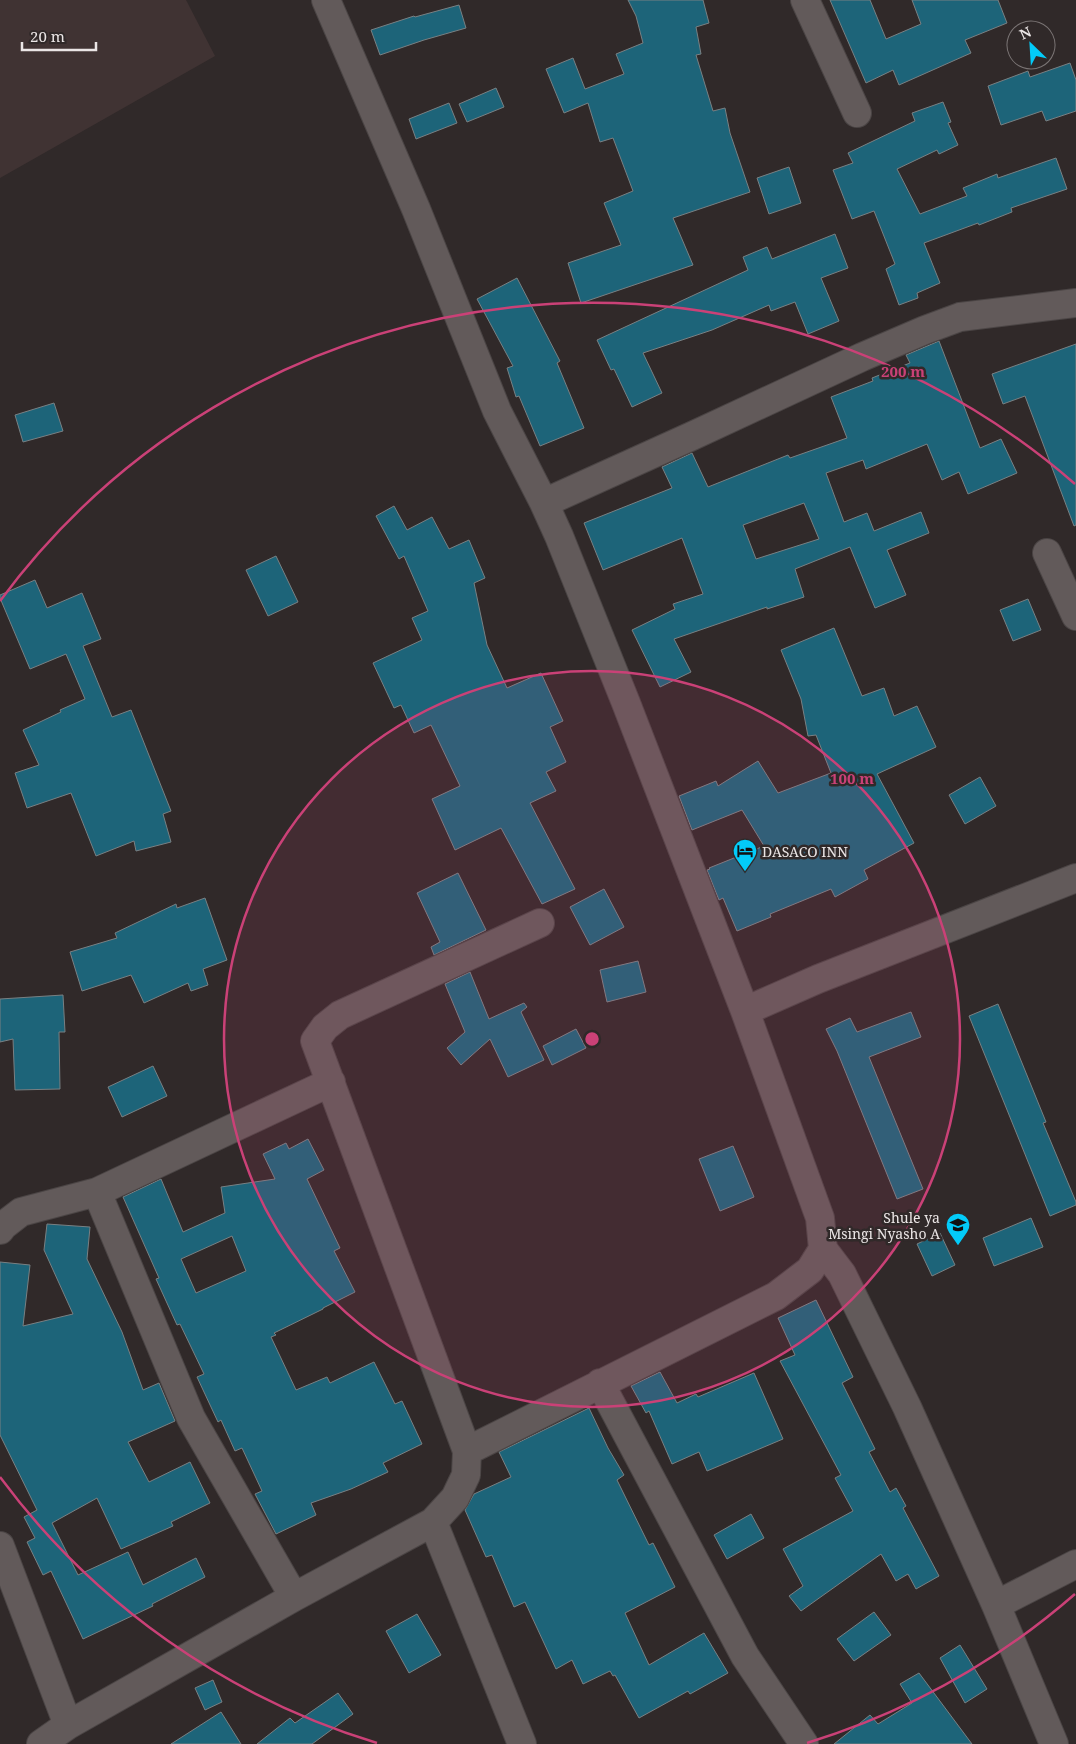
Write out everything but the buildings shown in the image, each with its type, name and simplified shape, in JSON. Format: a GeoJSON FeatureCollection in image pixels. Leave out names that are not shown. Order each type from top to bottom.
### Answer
{"type":"FeatureCollection","features":[{"type":"Feature","properties":{"kind":"street"},"geometry":{"type":"LineString","coordinates":[[805,0],[857,113]]}},
{"type":"Feature","properties":{"kind":"street"},"geometry":{"type":"LineString","coordinates":[[334,2],[497,411],[544,503],[626,703],[745,1011],[820,1218],[823,1249],[842,1274],[907,1407],[996,1605],[1054,1744]]}},
{"type":"Feature","properties":{"kind":"street"},"geometry":{"type":"LineString","coordinates":[[544,503],[862,357],[960,316],[1076,303]]}},
{"type":"Feature","properties":{"kind":"street"},"geometry":{"type":"LineString","coordinates":[[1047,553],[1076,616]]}},
{"type":"Feature","properties":{"kind":"street"},"geometry":{"type":"LineString","coordinates":[[745,1011],[818,979],[1076,878]]}},
{"type":"Feature","properties":{"kind":"street"},"geometry":{"type":"LineString","coordinates":[[40,1744],[68,1725],[294,1596],[433,1522],[455,1498],[466,1475],[467,1451],[315,1041],[325,1027],[340,1015],[540,924]]}},
{"type":"Feature","properties":{"kind":"street"},"geometry":{"type":"LineString","coordinates":[[0,1230],[21,1212],[98,1192],[331,1082]]}},
{"type":"Feature","properties":{"kind":"street"},"geometry":{"type":"LineString","coordinates":[[98,1192],[191,1418],[294,1596]]}},
{"type":"Feature","properties":{"kind":"street"},"geometry":{"type":"LineString","coordinates":[[467,1451],[776,1296],[810,1270],[823,1249]]}},
{"type":"Feature","properties":{"kind":"street"},"geometry":{"type":"LineString","coordinates":[[600,1383],[745,1656],[804,1744]]}},
{"type":"Feature","properties":{"kind":"street"},"geometry":{"type":"LineString","coordinates":[[433,1522],[522,1744]]}},
{"type":"Feature","properties":{"kind":"street"},"geometry":{"type":"LineString","coordinates":[[0,1546],[68,1725]]}},
{"type":"Feature","properties":{"kind":"street"},"geometry":{"type":"LineString","coordinates":[[996,1605],[1076,1564]]}},
{"type":"Feature","properties":{"kind":"shaded area"},"geometry":{"type":"Polygon","coordinates":[[[0,0],[186,0],[215,56],[0,178],[0,0]]]}},
{"type":"Feature","properties":{"kind":"place","name":"DASACO INN"},"geometry":{"type":"Point","coordinates":[745,872]}},
{"type":"Feature","properties":{"kind":"place","name":"Shule ya Msingi Nyasho A"},"geometry":{"type":"Point","coordinates":[958,1246]}}]}
